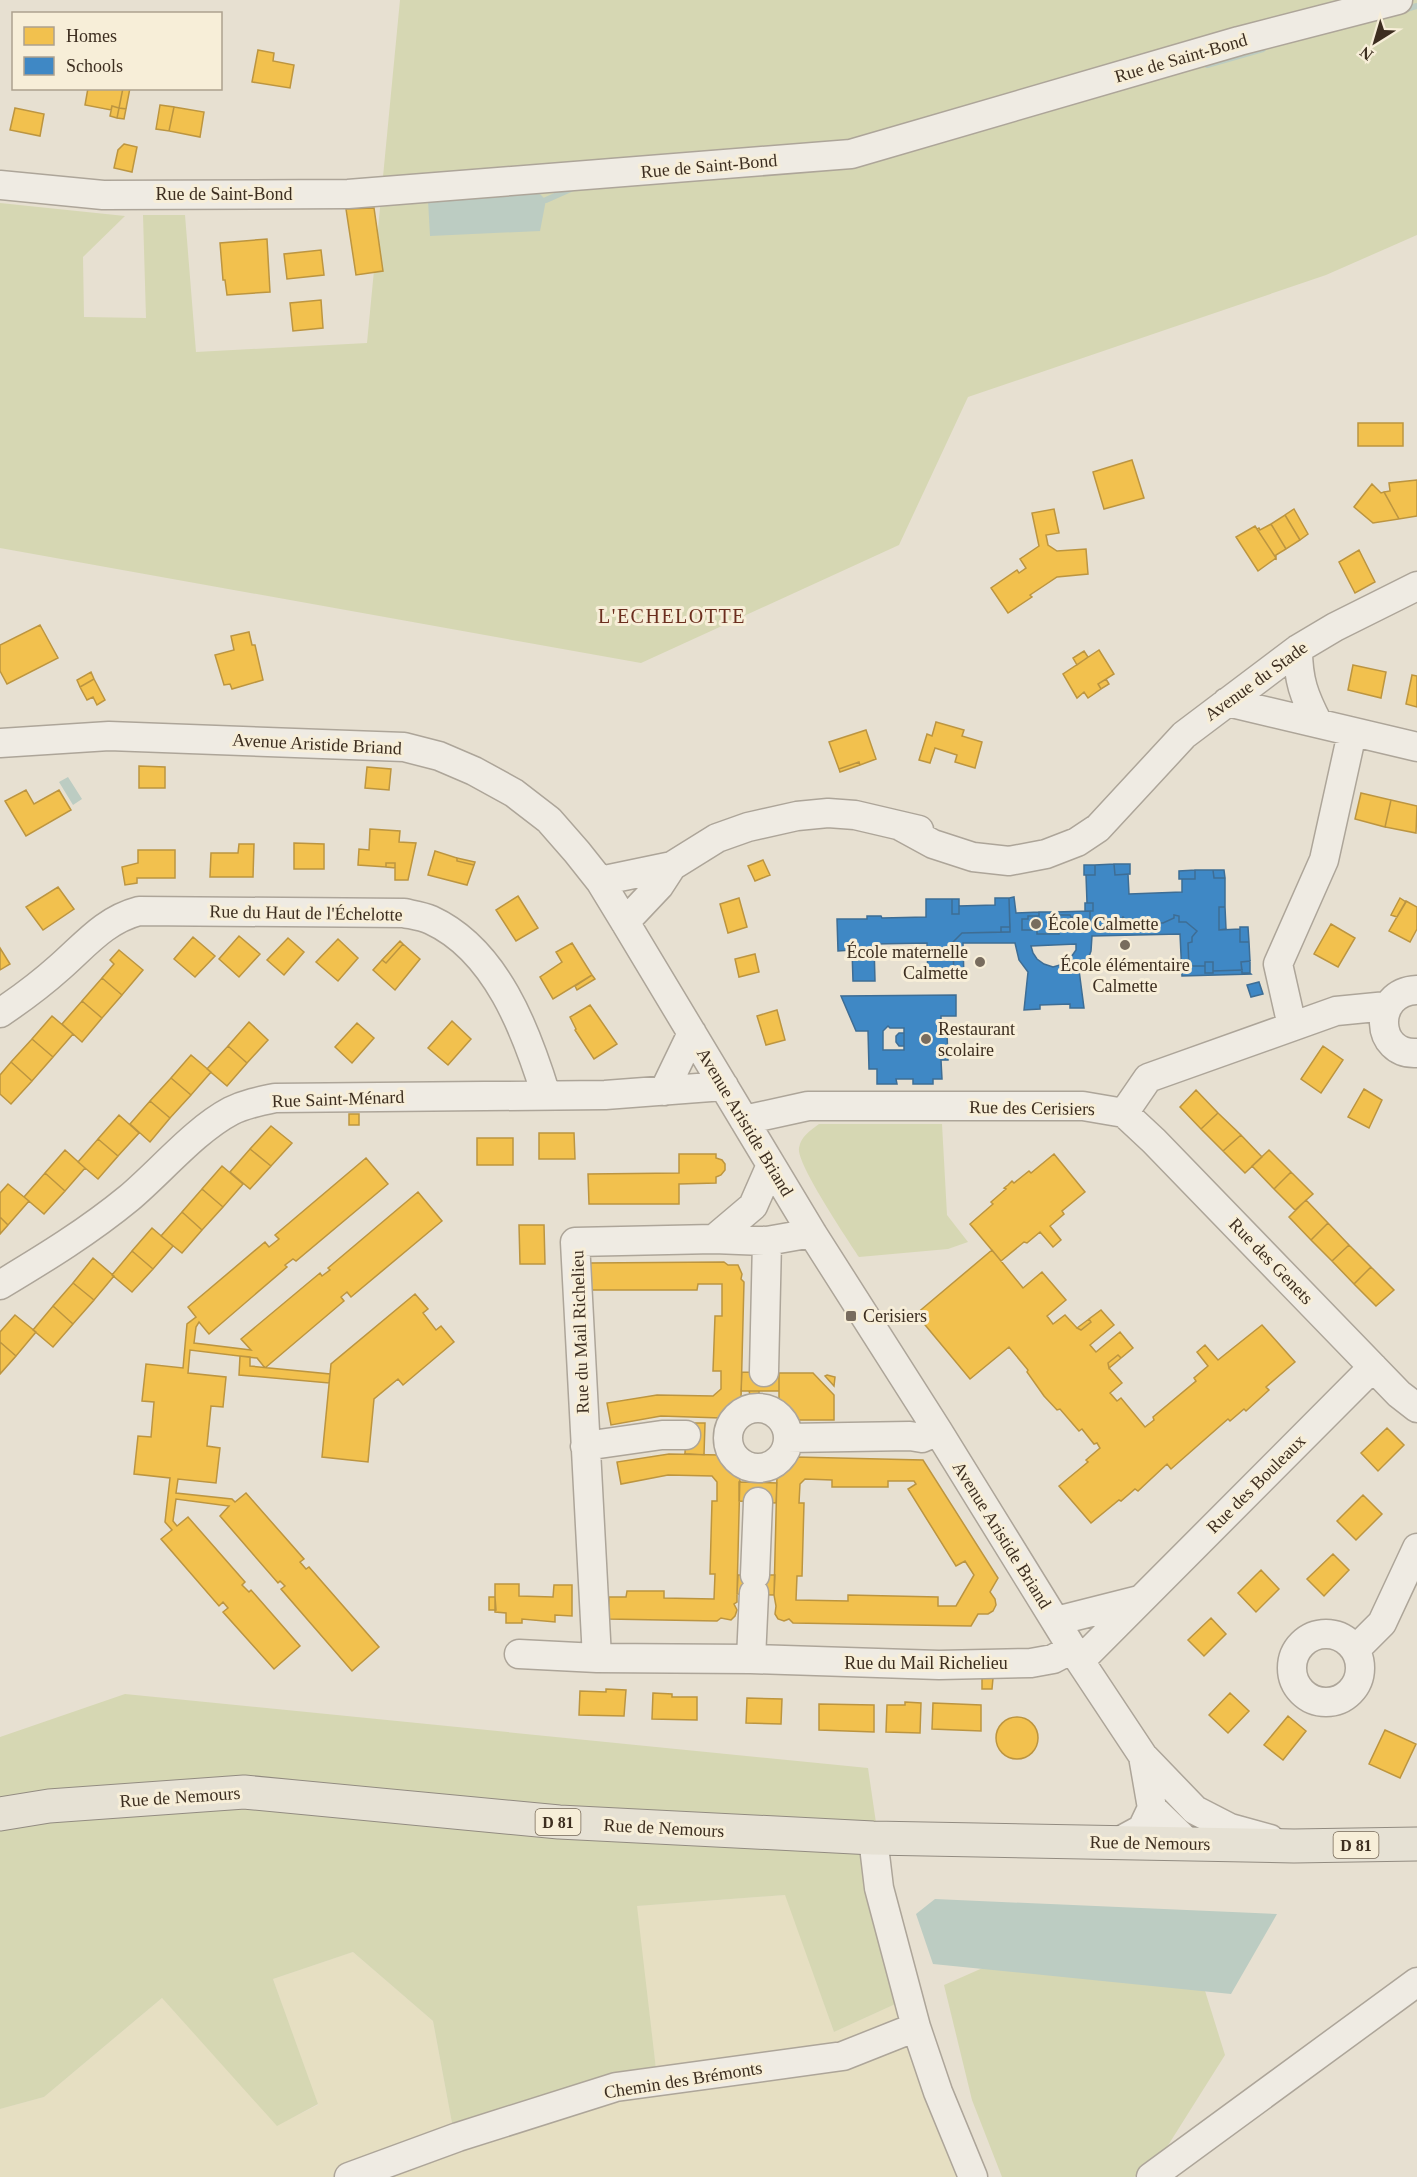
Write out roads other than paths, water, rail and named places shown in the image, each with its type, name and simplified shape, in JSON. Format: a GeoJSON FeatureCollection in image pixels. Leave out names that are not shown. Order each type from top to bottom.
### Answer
{"type":"FeatureCollection","features":[{"type":"Feature","properties":{"kind":"main road","name":"Rue de Nemours"},"geometry":{"type":"LineString","coordinates":[[0,1814],[49,1806],[244,1792],[559,1822],[873,1838],[1294,1846]]}},
{"type":"Feature","properties":{"kind":"main road","name":"D 81"},"geometry":{"type":"LineString","coordinates":[[1294,1846],[1417,1844]]}},
{"type":"Feature","properties":{"kind":"street","name":"Rue de Saint-Bond"},"geometry":{"type":"LineString","coordinates":[[0,185],[103,195],[348,194],[851,154],[1239,41],[1398,0]]}},
{"type":"Feature","properties":{"kind":"street","name":"Avenue du Stade"},"geometry":{"type":"LineString","coordinates":[[600,881],[672,866],[717,838],[763,823],[797,816],[828,813],[855,815],[973,841],[1008,844],[1043,837],[1117,807],[1184,735],[1298,649],[1335,627],[1417,586]]}},
{"type":"Feature","properties":{"kind":"street"},"geometry":{"type":"LineString","coordinates":[[1298,649],[1298,668],[1304,697],[1318,723]]}},
{"type":"Feature","properties":{"kind":"street"},"geometry":{"type":"LineString","coordinates":[[1227,702],[1417,747]]}},
{"type":"Feature","properties":{"kind":"street"},"geometry":{"type":"LineString","coordinates":[[1292,1026],[1278,964],[1324,860],[1352,733]]}},
{"type":"Feature","properties":{"kind":"street","name":"Avenue Aristide Briand"},"geometry":{"type":"LineString","coordinates":[[0,743],[109,736],[404,747],[439,756],[474,771],[514,793],[549,820],[600,881],[812,1233],[938,1431],[1076,1655],[1143,1756],[1195,1810],[1230,1828],[1294,1846]]}},
{"type":"Feature","properties":{"kind":"street","name":"Avenue du Stade"},"geometry":{"type":"LineString","coordinates":[[626,922],[659,886],[672,866]]}},
{"type":"Feature","properties":{"kind":"street","name":"Rue du Haut de l'Échelotte"},"geometry":{"type":"LineString","coordinates":[[0,1013],[40,985],[89,938],[112,922],[132,913],[155,910],[404,913],[428,918],[449,930],[467,944],[483,962],[520,1021],[546,1095]]}},
{"type":"Feature","properties":{"kind":"street"},"geometry":{"type":"LineString","coordinates":[[1417,990],[1407,990],[1395,996],[1387,1006],[1383,1018],[1384,1030],[1390,1041],[1399,1049],[1417,1053]]}},
{"type":"Feature","properties":{"kind":"street"},"geometry":{"type":"LineString","coordinates":[[1124,1113],[1148,1078],[1336,1011],[1387,1006]]}},
{"type":"Feature","properties":{"kind":"street"},"geometry":{"type":"LineString","coordinates":[[664,1090],[692,1033]]}},
{"type":"Feature","properties":{"kind":"street","name":"Rue Saint-Ménard"},"geometry":{"type":"LineString","coordinates":[[0,1285],[61,1248],[121,1204],[209,1126],[230,1112],[252,1103],[275,1098],[605,1095],[724,1086]]}},
{"type":"Feature","properties":{"kind":"street","name":"Rue des Cerisiers"},"geometry":{"type":"LineString","coordinates":[[744,1120],[808,1106],[1083,1106],[1124,1113]]}},
{"type":"Feature","properties":{"kind":"street","name":"Rue des Genets"},"geometry":{"type":"LineString","coordinates":[[1124,1113],[1154,1141],[1399,1394],[1417,1408]]}},
{"type":"Feature","properties":{"kind":"street"},"geometry":{"type":"LineString","coordinates":[[714,1239],[753,1206],[771,1165]]}},
{"type":"Feature","properties":{"kind":"street","name":"Rue du Mail Richelieu"},"geometry":{"type":"LineString","coordinates":[[597,1658],[574,1242],[714,1239],[767,1241],[812,1233]]}},
{"type":"Feature","properties":{"kind":"street"},"geometry":{"type":"LineString","coordinates":[[751,1659],[759,1484],[787,1447],[788,1438],[784,1422],[771,1410],[764,1383],[767,1241]]}},
{"type":"Feature","properties":{"kind":"street","name":"Rue des Bouleaux"},"geometry":{"type":"LineString","coordinates":[[1076,1655],[1139,1600],[1373,1367]]}},
{"type":"Feature","properties":{"kind":"street"},"geometry":{"type":"LineString","coordinates":[[585,1446],[662,1435],[706,1435],[730,1426],[743,1411],[753,1408],[764,1383]]}},
{"type":"Feature","properties":{"kind":"street"},"geometry":{"type":"LineString","coordinates":[[788,1438],[910,1436],[922,1438],[938,1431]]}},
{"type":"Feature","properties":{"kind":"street"},"geometry":{"type":"LineString","coordinates":[[706,1435],[729,1445],[733,1455],[759,1484]]}},
{"type":"Feature","properties":{"kind":"street"},"geometry":{"type":"LineString","coordinates":[[1355,1650],[1382,1623],[1417,1548]]}},
{"type":"Feature","properties":{"kind":"street"},"geometry":{"type":"LineString","coordinates":[[1056,1622],[1139,1600]]}},
{"type":"Feature","properties":{"kind":"street","name":"Rue du Mail Richelieu"},"geometry":{"type":"LineString","coordinates":[[519,1654],[597,1658],[751,1659],[939,1665],[1031,1663],[1076,1655]]}},
{"type":"Feature","properties":{"kind":"street"},"geometry":{"type":"LineString","coordinates":[[1118,1842],[1142,1829],[1152,1808],[1143,1756]]}},
{"type":"Feature","properties":{"kind":"street"},"geometry":{"type":"LineString","coordinates":[[1152,1808],[1188,1843]]}},
{"type":"Feature","properties":{"kind":"street"},"geometry":{"type":"LineString","coordinates":[[1188,1843],[1195,1810]]}},
{"type":"Feature","properties":{"kind":"street"},"geometry":{"type":"LineString","coordinates":[[873,1838],[879,1888],[916,2027],[938,2092],[973,2177]]}},
{"type":"Feature","properties":{"kind":"street"},"geometry":{"type":"LineString","coordinates":[[1150,2177],[1417,1982]]}},
{"type":"Feature","properties":{"kind":"street","name":"Chemin des Brémonts"},"geometry":{"type":"LineString","coordinates":[[349,2177],[458,2137],[616,2087],[843,2056],[916,2027]]}},
{"type":"Feature","properties":{"kind":"waterway"},"geometry":{"type":"LineString","coordinates":[[1403,10],[1417,6]]}},
{"type":"Feature","properties":{"kind":"waterway"},"geometry":{"type":"LineString","coordinates":[[1207,65],[1263,49]]}},
{"type":"Feature","properties":{"kind":"waterway"},"geometry":{"type":"LineString","coordinates":[[546,200],[573,188]]}},
{"type":"Feature","properties":{"kind":"place","name":"École Calmette"},"geometry":{"type":"Point","coordinates":[1036,924]}},
{"type":"Feature","properties":{"kind":"place","name":"École élémentaire Calmette"},"geometry":{"type":"Point","coordinates":[1125,945]}},
{"type":"Feature","properties":{"kind":"place","name":"École maternelle Calmette"},"geometry":{"type":"Point","coordinates":[980,962]}},
{"type":"Feature","properties":{"kind":"place","name":"Restaurant scolaire"},"geometry":{"type":"Point","coordinates":[926,1039]}},
{"type":"Feature","properties":{"kind":"place","name":"Cerisiers"},"geometry":{"type":"Point","coordinates":[851,1316]}},
{"type":"Feature","properties":{"kind":"district","name":"L'ECHELOTTE"},"geometry":{"type":"Point","coordinates":[672,616]}}]}
